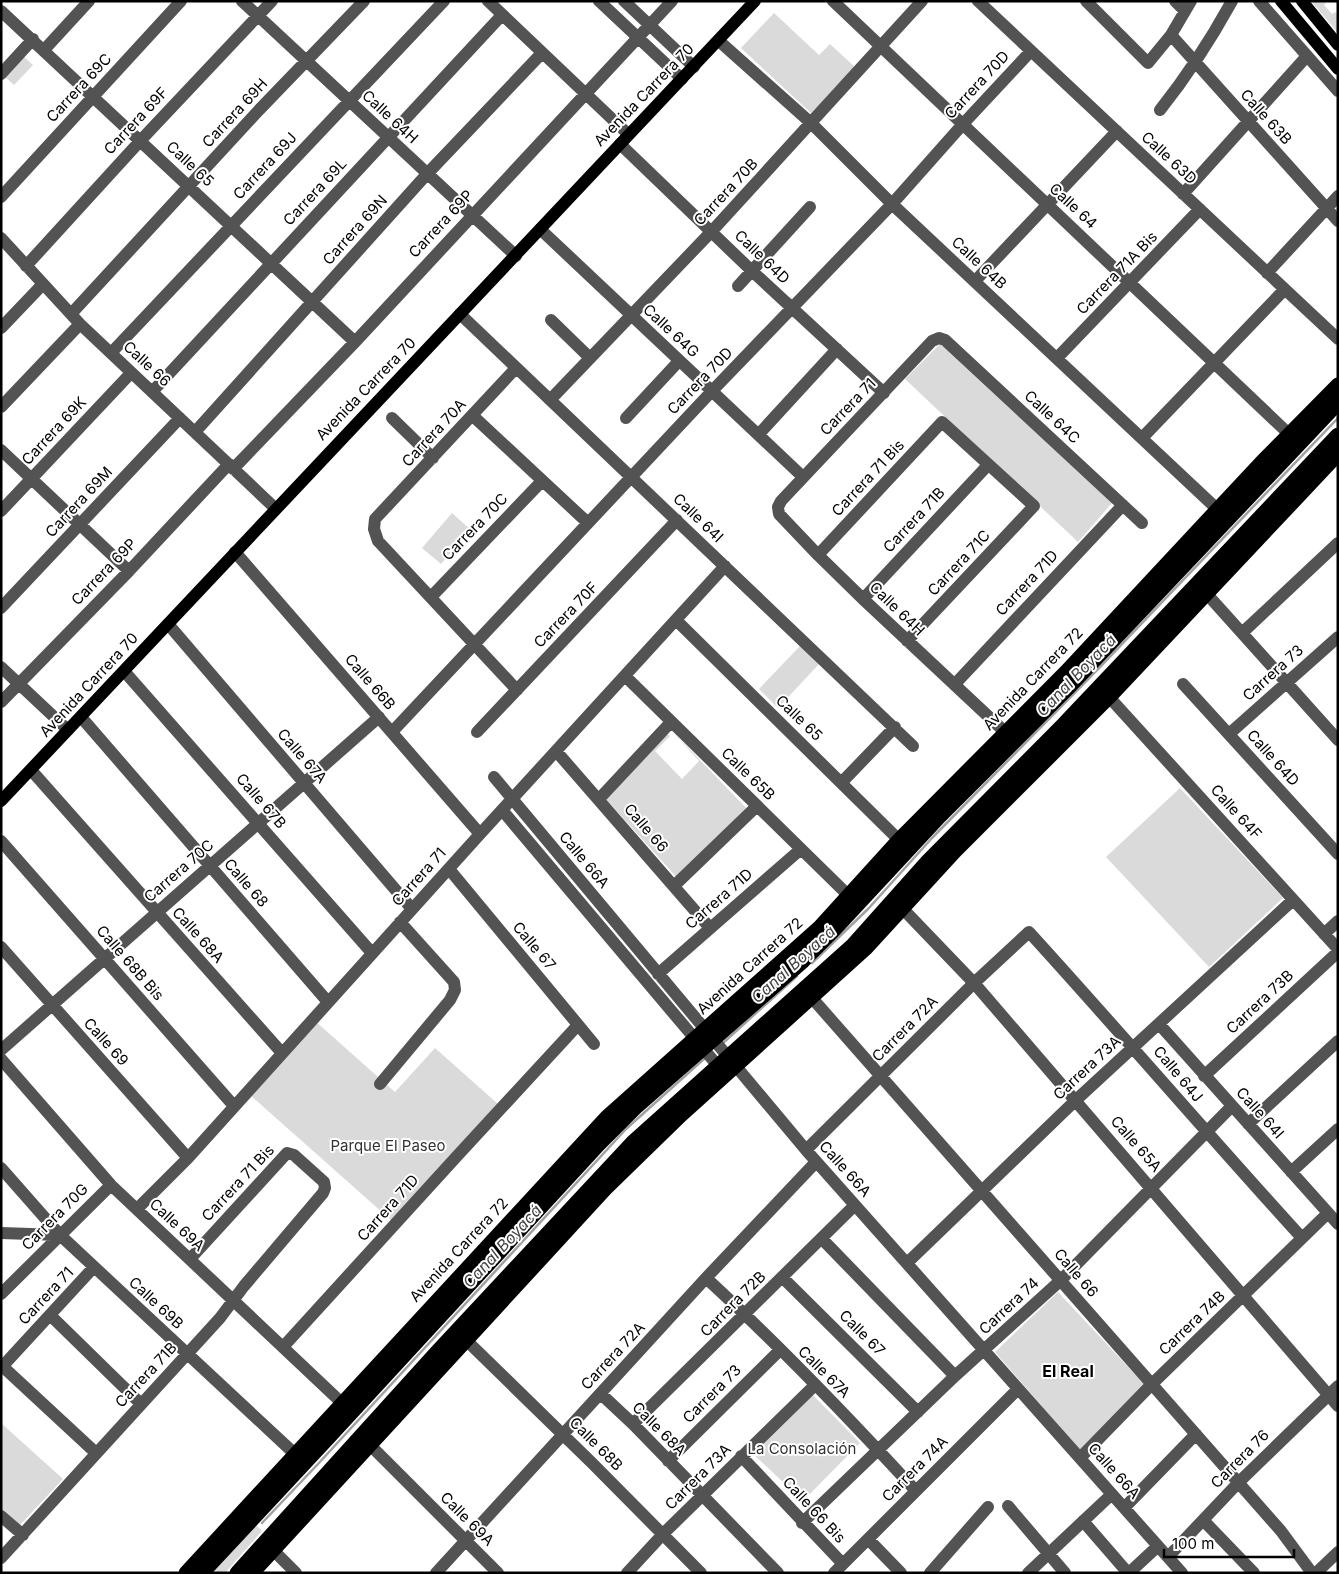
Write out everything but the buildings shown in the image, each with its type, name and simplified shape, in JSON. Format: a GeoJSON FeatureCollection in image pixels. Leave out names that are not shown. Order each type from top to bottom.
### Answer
{"type":"FeatureCollection","features":[{"type":"Feature","properties":{"kind":"highway","name":"Avenida Carrera 72"},"geometry":{"type":"LineString","coordinates":[[252,1573],[605,1189],[642,1152],[715,1052],[798,948],[849,896],[899,840],[1066,672],[1217,509],[1338,385]]}},
{"type":"Feature","properties":{"kind":"highway","name":"Avenida Carrera 72"},"geometry":{"type":"LineString","coordinates":[[237,1573],[437,1352],[715,1052],[969,787],[1025,732],[1338,403]]}},
{"type":"Feature","properties":{"kind":"highway","name":"Avenida Carrera 72"},"geometry":{"type":"LineString","coordinates":[[202,1573],[604,1138],[853,944],[962,826],[1070,718],[1338,435]]}},
{"type":"Feature","properties":{"kind":"highway","name":"Avenida Carrera 72"},"geometry":{"type":"LineString","coordinates":[[186,1573],[607,1117],[715,1052],[812,998],[866,948],[955,851],[1109,698],[1242,554],[1338,454]]}},
{"type":"Feature","properties":{"kind":"highway"},"geometry":{"type":"LineString","coordinates":[[1290,484],[1324,468]]}},
{"type":"Feature","properties":{"kind":"highway"},"geometry":{"type":"LineString","coordinates":[[1242,554],[1249,528]]}},
{"type":"Feature","properties":{"kind":"highway"},"geometry":{"type":"LineString","coordinates":[[1117,636],[1121,613]]}},
{"type":"Feature","properties":{"kind":"highway"},"geometry":{"type":"LineString","coordinates":[[998,790],[1022,785]]}},
{"type":"Feature","properties":{"kind":"highway"},"geometry":{"type":"LineString","coordinates":[[945,793],[969,787]]}},
{"type":"Feature","properties":{"kind":"highway"},"geometry":{"type":"LineString","coordinates":[[955,851],[962,826]]}},
{"type":"Feature","properties":{"kind":"highway"},"geometry":{"type":"LineString","coordinates":[[487,1246],[510,1241]]}},
{"type":"Feature","properties":{"kind":"highway"},"geometry":{"type":"LineString","coordinates":[[288,1481],[296,1455]]}},
{"type":"Feature","properties":{"kind":"highway"},"geometry":{"type":"LineString","coordinates":[[315,1505],[328,1471]]}},
{"type":"Feature","properties":{"kind":"main road","name":"Avenida Carrera 70"},"geometry":{"type":"LineString","coordinates":[[1,801],[755,1]]}},
{"type":"Feature","properties":{"kind":"main road"},"geometry":{"type":"LineString","coordinates":[[1281,1],[1338,69]]}},
{"type":"Feature","properties":{"kind":"main road"},"geometry":{"type":"LineString","coordinates":[[1302,1],[1338,44]]}},
{"type":"Feature","properties":{"kind":"street"},"geometry":{"type":"LineString","coordinates":[[44,50],[89,1]]}},
{"type":"Feature","properties":{"kind":"street","name":"Carrera 69C"},"geometry":{"type":"LineString","coordinates":[[1,197],[181,1]]}},
{"type":"Feature","properties":{"kind":"street","name":"Calle 64H"},"geometry":{"type":"LineString","coordinates":[[242,1],[516,256]]}},
{"type":"Feature","properties":{"kind":"street","name":"Carrera 69F"},"geometry":{"type":"LineString","coordinates":[[26,266],[272,1]]}},
{"type":"Feature","properties":{"kind":"street","name":"Carrera 69H"},"geometry":{"type":"LineString","coordinates":[[71,314],[364,1]]}},
{"type":"Feature","properties":{"kind":"street","name":"Carrera 69J"},"geometry":{"type":"LineString","coordinates":[[111,353],[444,1]]}},
{"type":"Feature","properties":{"kind":"street","name":"Calle 64D"},"geometry":{"type":"LineString","coordinates":[[488,1],[585,93],[624,139],[752,271],[884,393]]}},
{"type":"Feature","properties":{"kind":"street"},"geometry":{"type":"LineString","coordinates":[[600,1],[682,79]]}},
{"type":"Feature","properties":{"kind":"street"},"geometry":{"type":"LineString","coordinates":[[624,1],[694,67]]}},
{"type":"Feature","properties":{"kind":"street","name":"Carrera 69P"},"geometry":{"type":"LineString","coordinates":[[1,702],[355,342],[672,1]]}},
{"type":"Feature","properties":{"kind":"street","name":"Calle 64"},"geometry":{"type":"LineString","coordinates":[[833,1],[1290,434]]}},
{"type":"Feature","properties":{"kind":"street","name":"Carrera 70B"},"geometry":{"type":"LineString","coordinates":[[550,400],[712,231],[922,1]]}},
{"type":"Feature","properties":{"kind":"street","name":"Calle 63D"},"geometry":{"type":"LineString","coordinates":[[978,1],[1338,339]]}},
{"type":"Feature","properties":{"kind":"street"},"geometry":{"type":"LineString","coordinates":[[1086,1],[1148,63],[1170,36],[1188,6],[1175,1]]}},
{"type":"Feature","properties":{"kind":"street"},"geometry":{"type":"LineString","coordinates":[[1160,110],[1195,62],[1232,1]]}},
{"type":"Feature","properties":{"kind":"street"},"geometry":{"type":"LineString","coordinates":[[1259,1],[1338,91]]}},
{"type":"Feature","properties":{"kind":"street","name":"Calle 65"},"geometry":{"type":"LineString","coordinates":[[1,10],[355,342]]}},
{"type":"Feature","properties":{"kind":"street","name":"Carrera 69L"},"geometry":{"type":"LineString","coordinates":[[152,392],[502,15]]}},
{"type":"Feature","properties":{"kind":"street","name":"Calle 63B"},"geometry":{"type":"LineString","coordinates":[[1170,36],[1338,221]]}},
{"type":"Feature","properties":{"kind":"street"},"geometry":{"type":"LineString","coordinates":[[1,74],[33,39]]}},
{"type":"Feature","properties":{"kind":"street","name":"Calle 64B"},"geometry":{"type":"LineString","coordinates":[[718,41],[811,123],[892,204],[1217,509]]}},
{"type":"Feature","properties":{"kind":"street","name":"Carrera 70D"},"geometry":{"type":"LineString","coordinates":[[392,732],[892,204],[1031,51]]}},
{"type":"Feature","properties":{"kind":"street","name":"Carrera 69N"},"geometry":{"type":"LineString","coordinates":[[195,432],[427,174],[542,53]]}},
{"type":"Feature","properties":{"kind":"street"},"geometry":{"type":"LineString","coordinates":[[1183,194],[1307,56]]}},
{"type":"Feature","properties":{"kind":"street"},"geometry":{"type":"LineString","coordinates":[[975,281],[1117,132]]}},
{"type":"Feature","properties":{"kind":"street"},"geometry":{"type":"LineString","coordinates":[[1267,273],[1338,196]]}},
{"type":"Feature","properties":{"kind":"street"},"geometry":{"type":"LineString","coordinates":[[738,286],[810,207]]}},
{"type":"Feature","properties":{"kind":"street","name":"Carrera 71A Bis"},"geometry":{"type":"LineString","coordinates":[[1058,358],[1200,209]]}},
{"type":"Feature","properties":{"kind":"street","name":"Calle 64G"},"geometry":{"type":"LineString","coordinates":[[540,229],[803,477]]}},
{"type":"Feature","properties":{"kind":"street","name":"Calle 66"},"geometry":{"type":"LineString","coordinates":[[2,241],[80,324],[276,509]]}},
{"type":"Feature","properties":{"kind":"street"},"geometry":{"type":"LineString","coordinates":[[1,328],[43,284]]}},
{"type":"Feature","properties":{"kind":"street"},"geometry":{"type":"LineString","coordinates":[[1142,438],[1285,289]]}},
{"type":"Feature","properties":{"kind":"street","name":"Calle 64I"},"geometry":{"type":"LineString","coordinates":[[460,314],[913,746]]}},
{"type":"Feature","properties":{"kind":"street"},"geometry":{"type":"LineString","coordinates":[[551,320],[590,358]]}},
{"type":"Feature","properties":{"kind":"street"},"geometry":{"type":"LineString","coordinates":[[1,407],[80,324]]}},
{"type":"Feature","properties":{"kind":"street","name":"Carrera 71"},"geometry":{"type":"LineString","coordinates":[[781,501],[932,341],[939,338]]}},
{"type":"Feature","properties":{"kind":"street","name":"Calle 64C"},"geometry":{"type":"LineString","coordinates":[[939,338],[944,340],[1142,523]]}},
{"type":"Feature","properties":{"kind":"street"},"geometry":{"type":"LineString","coordinates":[[759,434],[837,348]]}},
{"type":"Feature","properties":{"kind":"street"},"geometry":{"type":"LineString","coordinates":[[626,418],[679,361]]}},
{"type":"Feature","properties":{"kind":"street","name":"Carrera 70A"},"geometry":{"type":"LineString","coordinates":[[431,597],[378,541],[374,529],[375,519],[516,368]]}},
{"type":"Feature","properties":{"kind":"street","name":"Carrera 69K"},"geometry":{"type":"LineString","coordinates":[[1,511],[131,372]]}},
{"type":"Feature","properties":{"kind":"street"},"geometry":{"type":"LineString","coordinates":[[473,416],[588,524]]}},
{"type":"Feature","properties":{"kind":"street","name":"Carrera 69M"},"geometry":{"type":"LineString","coordinates":[[1,608],[180,418]]}},
{"type":"Feature","properties":{"kind":"street"},"geometry":{"type":"LineString","coordinates":[[392,418],[433,458]]}},
{"type":"Feature","properties":{"kind":"street","name":"Carrera 71 Bis"},"geometry":{"type":"LineString","coordinates":[[818,555],[942,422],[988,465]]}},
{"type":"Feature","properties":{"kind":"street"},"geometry":{"type":"LineString","coordinates":[[1,450],[128,571]]}},
{"type":"Feature","properties":{"kind":"street","name":"Carrera 71C"},"geometry":{"type":"LineString","coordinates":[[907,641],[1034,506],[988,465]]}},
{"type":"Feature","properties":{"kind":"street","name":"Carrera 71B"},"geometry":{"type":"LineString","coordinates":[[863,599],[988,465]]}},
{"type":"Feature","properties":{"kind":"street","name":"Carrera 70C"},"geometry":{"type":"LineString","coordinates":[[431,597],[542,480]]}},
{"type":"Feature","properties":{"kind":"street","name":"Calle 64H"},"geometry":{"type":"LineString","coordinates":[[781,501],[778,507],[779,514],[818,555],[1005,732]]}},
{"type":"Feature","properties":{"kind":"street","name":"Carrera 71D"},"geometry":{"type":"LineString","coordinates":[[954,684],[1123,505]]}},
{"type":"Feature","properties":{"kind":"street","name":"Carrera 70F"},"geometry":{"type":"LineString","coordinates":[[477,732],[677,520]]}},
{"type":"Feature","properties":{"kind":"street"},"geometry":{"type":"LineString","coordinates":[[1242,633],[1338,543]]}},
{"type":"Feature","properties":{"kind":"street","name":"Calle 66B"},"geometry":{"type":"LineString","coordinates":[[235,552],[480,834]]}},
{"type":"Feature","properties":{"kind":"street","name":"Carrera 71"},"geometry":{"type":"LineString","coordinates":[[136,1209],[188,1158],[448,869],[725,566]]}},
{"type":"Feature","properties":{"kind":"street"},"geometry":{"type":"LineString","coordinates":[[1206,593],[1286,683],[1337,736]]}},
{"type":"Feature","properties":{"kind":"street"},"geometry":{"type":"LineString","coordinates":[[431,597],[517,690]]}},
{"type":"Feature","properties":{"kind":"street","name":"Calle 65"},"geometry":{"type":"LineString","coordinates":[[676,620],[899,840]]}},
{"type":"Feature","properties":{"kind":"street","name":"Calle 67A"},"geometry":{"type":"LineString","coordinates":[[168,624],[412,909]]}},
{"type":"Feature","properties":{"kind":"street","name":"Carrera 73"},"geometry":{"type":"LineString","coordinates":[[1229,734],[1338,637]]}},
{"type":"Feature","properties":{"kind":"street"},"geometry":{"type":"LineString","coordinates":[[1,667],[68,730]]}},
{"type":"Feature","properties":{"kind":"street","name":"Calle 67B"},"geometry":{"type":"LineString","coordinates":[[124,671],[372,954]]}},
{"type":"Feature","properties":{"kind":"street","name":"Calle 65B"},"geometry":{"type":"LineString","coordinates":[[625,676],[849,896]]}},
{"type":"Feature","properties":{"kind":"street","name":"Calle 64D"},"geometry":{"type":"LineString","coordinates":[[1183,684],[1338,854]]}},
{"type":"Feature","properties":{"kind":"street","name":"Calle 64F"},"geometry":{"type":"LineString","coordinates":[[1109,698],[1338,950]]}},
{"type":"Feature","properties":{"kind":"street","name":"Calle 68"},"geometry":{"type":"LineString","coordinates":[[81,717],[328,1002]]}},
{"type":"Feature","properties":{"kind":"street","name":"Carrera 70C"},"geometry":{"type":"LineString","coordinates":[[1,1050],[379,717]]}},
{"type":"Feature","properties":{"kind":"street"},"geometry":{"type":"LineString","coordinates":[[599,799],[671,722]]}},
{"type":"Feature","properties":{"kind":"street"},"geometry":{"type":"LineString","coordinates":[[842,782],[895,727]]}},
{"type":"Feature","properties":{"kind":"street","name":"Calle 66"},"geometry":{"type":"LineString","coordinates":[[556,751],[710,928]]}},
{"type":"Feature","properties":{"kind":"street","name":"Calle 68A"},"geometry":{"type":"LineString","coordinates":[[31,770],[282,1053]]}},
{"type":"Feature","properties":{"kind":"street","name":"Calle 66A"},"geometry":{"type":"LineString","coordinates":[[494,777],[658,974],[715,1052]]}},
{"type":"Feature","properties":{"kind":"street"},"geometry":{"type":"LineString","coordinates":[[674,886],[757,806]]}},
{"type":"Feature","properties":{"kind":"street","name":"Calle 66A"},"geometry":{"type":"LineString","coordinates":[[502,810],[715,1052],[806,1150],[1182,1573]]}},
{"type":"Feature","properties":{"kind":"street","name":"Calle 68B Bis"},"geometry":{"type":"LineString","coordinates":[[1,841],[234,1106]]}},
{"type":"Feature","properties":{"kind":"street","name":"Carrera 71D"},"geometry":{"type":"LineString","coordinates":[[658,974],[801,849]]}},
{"type":"Feature","properties":{"kind":"street","name":"Calle 67"},"geometry":{"type":"LineString","coordinates":[[448,869],[594,1044]]}},
{"type":"Feature","properties":{"kind":"street","name":"Carrera 73A"},"geometry":{"type":"LineString","coordinates":[[907,1263],[1076,1100],[1293,900]]}},
{"type":"Feature","properties":{"kind":"street","name":"Calle 65A"},"geometry":{"type":"LineString","coordinates":[[903,909],[974,983],[1244,1296],[1333,1390],[1338,1406]]}},
{"type":"Feature","properties":{"kind":"street"},"geometry":{"type":"LineString","coordinates":[[1324,934],[1338,921]]}},
{"type":"Feature","properties":{"kind":"street"},"geometry":{"type":"LineString","coordinates":[[380,1084],[450,1000],[455,990],[454,982],[400,922]]}},
{"type":"Feature","properties":{"kind":"street","name":"Carrera 72A"},"geometry":{"type":"LineString","coordinates":[[806,1150],[974,983],[1029,932]]}},
{"type":"Feature","properties":{"kind":"street","name":"Calle 64J"},"geometry":{"type":"LineString","coordinates":[[1029,932],[1134,1047],[1206,1132],[1302,1238]]}},
{"type":"Feature","properties":{"kind":"street","name":"Calle 69"},"geometry":{"type":"LineString","coordinates":[[1,947],[188,1158]]}},
{"type":"Feature","properties":{"kind":"street","name":"Carrera 73B"},"geometry":{"type":"LineString","coordinates":[[1204,1076],[1338,950]]}},
{"type":"Feature","properties":{"kind":"street","name":"Calle 66"},"geometry":{"type":"LineString","coordinates":[[812,998],[1239,1482],[1281,1531],[1312,1573]]}},
{"type":"Feature","properties":{"kind":"street","name":"Calle 64I"},"geometry":{"type":"LineString","coordinates":[[1158,1024],[1335,1220]]}},
{"type":"Feature","properties":{"kind":"street","name":"Carrera 71D"},"geometry":{"type":"LineString","coordinates":[[283,1348],[578,1025]]}},
{"type":"Feature","properties":{"kind":"street"},"geometry":{"type":"LineString","coordinates":[[1248,1124],[1338,1041]]}},
{"type":"Feature","properties":{"kind":"street","name":"Calle 69A"},"geometry":{"type":"LineString","coordinates":[[1,1059],[111,1185],[343,1404]]}},
{"type":"Feature","properties":{"kind":"street","name":"Carrera 74"},"geometry":{"type":"LineString","coordinates":[[802,1523],[955,1376],[985,1351],[1060,1280],[1232,1106]]}},
{"type":"Feature","properties":{"kind":"street"},"geometry":{"type":"LineString","coordinates":[[1292,1172],[1338,1129]]}},
{"type":"Feature","properties":{"kind":"street","name":"Carrera 71 Bis"},"geometry":{"type":"LineString","coordinates":[[190,1259],[283,1155],[290,1153]]}},
{"type":"Feature","properties":{"kind":"street","name":"Carrera 71B"},"geometry":{"type":"LineString","coordinates":[[1,1558],[220,1318],[233,1300],[324,1193],[324,1182],[290,1153]]}},
{"type":"Feature","properties":{"kind":"street","name":"Carrera 72A"},"geometry":{"type":"LineString","coordinates":[[436,1573],[706,1278],[816,1162]]}},
{"type":"Feature","properties":{"kind":"street","name":"Calle 69B"},"geometry":{"type":"LineString","coordinates":[[1,1168],[60,1235],[296,1455]]}},
{"type":"Feature","properties":{"kind":"street","name":"Carrera 70G"},"geometry":{"type":"LineString","coordinates":[[1,1294],[111,1185]]}},
{"type":"Feature","properties":{"kind":"street","name":"Carrera 72B"},"geometry":{"type":"LineString","coordinates":[[633,1424],[746,1315],[855,1205]]}},
{"type":"Feature","properties":{"kind":"street","name":"Carrera 74B"},"geometry":{"type":"LineString","coordinates":[[1080,1458],[1152,1384],[1302,1238],[1335,1220]]}},
{"type":"Feature","properties":{"kind":"street"},"geometry":{"type":"LineString","coordinates":[[1,1232],[60,1235]]}},
{"type":"Feature","properties":{"kind":"street"},"geometry":{"type":"LineString","coordinates":[[822,1239],[955,1376]]}},
{"type":"Feature","properties":{"kind":"street","name":"Carrera 71"},"geometry":{"type":"LineString","coordinates":[[2,1366],[94,1268]]}},
{"type":"Feature","properties":{"kind":"street","name":"Calle 67"},"geometry":{"type":"LineString","coordinates":[[782,1277],[918,1412]]}},
{"type":"Feature","properties":{"kind":"street","name":"Calle 67A"},"geometry":{"type":"LineString","coordinates":[[706,1278],[746,1315],[916,1491]]}},
{"type":"Feature","properties":{"kind":"street"},"geometry":{"type":"LineString","coordinates":[[50,1315],[141,1404]]}},
{"type":"Feature","properties":{"kind":"street","name":"Calle 68B"},"geometry":{"type":"LineString","coordinates":[[466,1340],[563,1434],[701,1573]]}},
{"type":"Feature","properties":{"kind":"street","name":"Carrera 73"},"geometry":{"type":"LineString","coordinates":[[668,1461],[780,1350]]}},
{"type":"Feature","properties":{"kind":"street"},"geometry":{"type":"LineString","coordinates":[[2,1366],[96,1453]]}},
{"type":"Feature","properties":{"kind":"street","name":"Carrera 73A"},"geometry":{"type":"LineString","coordinates":[[627,1573],[741,1456],[815,1385]]}},
{"type":"Feature","properties":{"kind":"street","name":"Carrera 74A"},"geometry":{"type":"LineString","coordinates":[[838,1569],[1018,1389]]}},
{"type":"Feature","properties":{"kind":"street","name":"Carrera 76"},"geometry":{"type":"LineString","coordinates":[[1168,1557],[1239,1482],[1333,1390]]}},
{"type":"Feature","properties":{"kind":"street","name":"Calle 68A"},"geometry":{"type":"LineString","coordinates":[[601,1394],[633,1424],[778,1573]]}},
{"type":"Feature","properties":{"kind":"street"},"geometry":{"type":"LineString","coordinates":[[1124,1508],[1196,1434]]}},
{"type":"Feature","properties":{"kind":"street","name":"Calle 69A"},"geometry":{"type":"LineString","coordinates":[[370,1445],[498,1573]]}},
{"type":"Feature","properties":{"kind":"street","name":"Calle 66 Bis"},"geometry":{"type":"LineString","coordinates":[[741,1456],[802,1523],[838,1569]]}},
{"type":"Feature","properties":{"kind":"street"},"geometry":{"type":"LineString","coordinates":[[1028,1573],[1112,1494]]}},
{"type":"Feature","properties":{"kind":"street"},"geometry":{"type":"LineString","coordinates":[[1008,1506],[1066,1573]]}},
{"type":"Feature","properties":{"kind":"street"},"geometry":{"type":"LineString","coordinates":[[930,1573],[988,1507]]}},
{"type":"Feature","properties":{"kind":"street"},"geometry":{"type":"LineString","coordinates":[[1,1516],[23,1535]]}},
{"type":"Feature","properties":{"kind":"street"},"geometry":{"type":"LineString","coordinates":[[1203,1520],[1254,1573]]}},
{"type":"Feature","properties":{"kind":"street"},"geometry":{"type":"LineString","coordinates":[[1083,1521],[1128,1573],[1158,1546]]}},
{"type":"Feature","properties":{"kind":"street"},"geometry":{"type":"LineString","coordinates":[[868,1539],[901,1573]]}},
{"type":"Feature","properties":{"kind":"street"},"geometry":{"type":"LineString","coordinates":[[273,1550],[296,1573]]}},
{"type":"Feature","properties":{"kind":"street"},"geometry":{"type":"LineString","coordinates":[[1316,1573],[1338,1552]]}},
{"type":"Feature","properties":{"kind":"green space"},"geometry":{"type":"Polygon","coordinates":[[[1311,1],[1324,1],[1326,3],[1324,5],[1332,14],[1335,12],[1338,15],[1338,33],[1311,1]]]}},
{"type":"Feature","properties":{"kind":"green space"},"geometry":{"type":"Polygon","coordinates":[[[774,13],[819,55],[830,44],[856,68],[813,115],[741,48],[774,13]]]}},
{"type":"Feature","properties":{"kind":"green space"},"geometry":{"type":"Polygon","coordinates":[[[23,56],[33,65],[14,85],[4,76],[23,56]]]}},
{"type":"Feature","properties":{"kind":"green space"},"geometry":{"type":"Polygon","coordinates":[[[940,344],[1112,503],[1078,542],[905,379],[940,344]]]}},
{"type":"Feature","properties":{"kind":"green space"},"geometry":{"type":"Polygon","coordinates":[[[452,513],[471,530],[441,564],[422,548],[452,513]]]}},
{"type":"Feature","properties":{"kind":"green space"},"geometry":{"type":"Polygon","coordinates":[[[801,645],[820,663],[778,708],[759,689],[801,645]]]}},
{"type":"Feature","properties":{"kind":"green space"},"geometry":{"type":"Polygon","coordinates":[[[670,729],[753,815],[680,881],[604,797],[664,732],[670,736],[655,751],[682,779],[699,761],[670,729]]]}},
{"type":"Feature","properties":{"kind":"green space"},"geometry":{"type":"Polygon","coordinates":[[[1180,788],[1283,898],[1209,967],[1106,857],[1180,788]]]}},
{"type":"Feature","properties":{"kind":"green space","name":"Parque El Paseo"},"geometry":{"type":"Polygon","coordinates":[[[315,1021],[395,1092],[435,1048],[498,1104],[392,1221],[249,1094],[315,1021]]]}},
{"type":"Feature","properties":{"kind":"green space"},"geometry":{"type":"Polygon","coordinates":[[[1058,1292],[1144,1384],[1080,1450],[995,1352],[1058,1292]]]}},
{"type":"Feature","properties":{"kind":"green space","name":"La Consolación"},"geometry":{"type":"Polygon","coordinates":[[[810,1392],[860,1443],[803,1501],[749,1450],[810,1392]]]}},
{"type":"Feature","properties":{"kind":"green space"},"geometry":{"type":"Polygon","coordinates":[[[1,1423],[63,1479],[20,1525],[1,1508],[1,1423]]]}},
{"type":"Feature","properties":{"kind":"green space"},"geometry":{"type":"Polygon","coordinates":[[[254,1523],[262,1531],[225,1573],[211,1573],[254,1523]]]}},
{"type":"Feature","properties":{"kind":"waterway","name":"Canal Boyacá"},"geometry":{"type":"LineString","coordinates":[[812,963],[868,909],[932,838],[1098,669],[1338,418]]}},
{"type":"Feature","properties":{"kind":"waterway","name":"Canal Boyacá"},"geometry":{"type":"LineString","coordinates":[[723,1043],[797,976]]}},
{"type":"Feature","properties":{"kind":"waterway","name":"Canal Boyacá"},"geometry":{"type":"LineString","coordinates":[[262,1523],[626,1129],[705,1058]]}},
{"type":"Feature","properties":{"kind":"district","name":"El Real"},"geometry":{"type":"Point","coordinates":[1068,1371]}}]}
